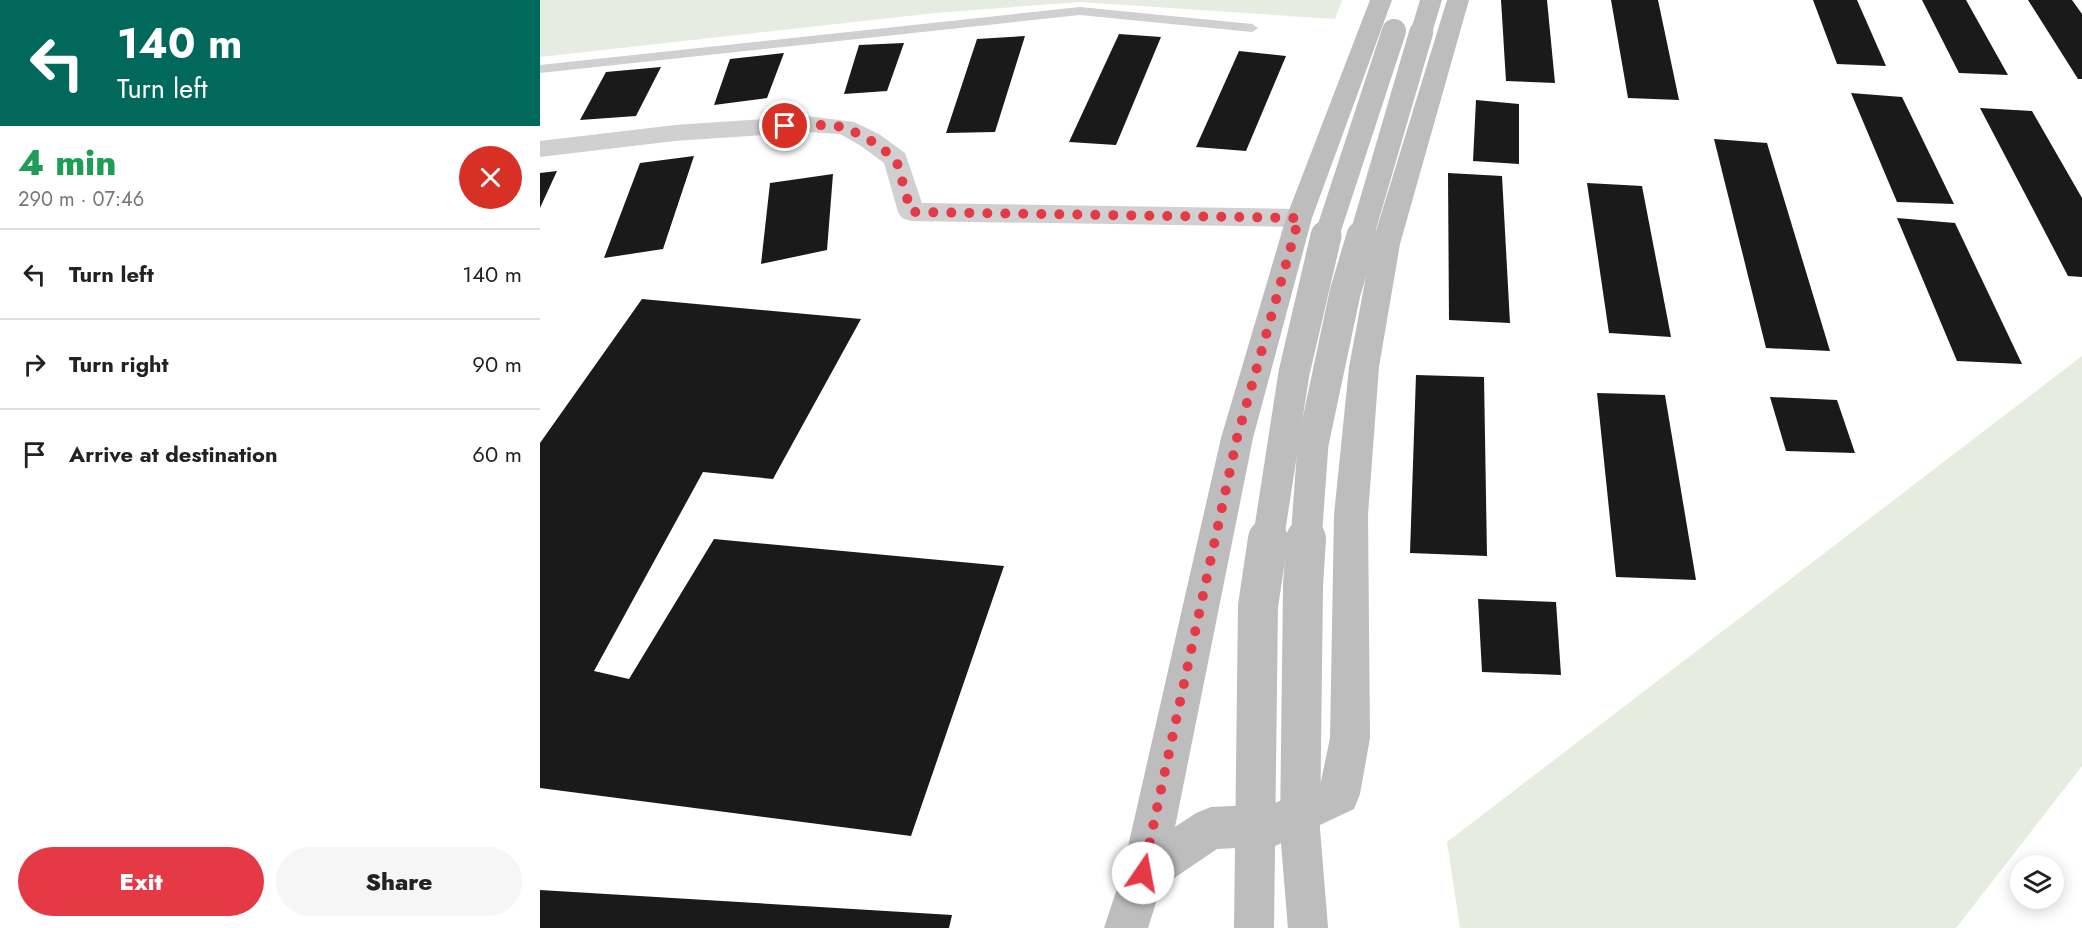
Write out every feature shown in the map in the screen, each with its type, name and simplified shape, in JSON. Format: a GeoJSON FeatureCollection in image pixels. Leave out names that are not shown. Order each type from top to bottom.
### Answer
{"type":"FeatureCollection","features":[{"type":"Feature","properties":{"kind":"main road"},"geometry":{"type":"LineString","coordinates":[[1126,928],[1143,873],[1237,438],[1299,218],[1399,19],[1431,0]]}},
{"type":"Feature","properties":{"kind":"main road"},"geometry":{"type":"LineString","coordinates":[[1143,873],[1211,828],[1275,825],[1338,794],[1350,738],[1351,516],[1364,367],[1386,244],[1458,0]]}},
{"type":"Feature","properties":{"kind":"main road"},"geometry":{"type":"LineString","coordinates":[[1254,928],[1258,606],[1294,373],[1321,252],[1399,19]]}},
{"type":"Feature","properties":{"kind":"main road"},"geometry":{"type":"LineString","coordinates":[[1308,928],[1300,830],[1300,796],[1303,586],[1313,444],[1399,19]]}},
{"type":"Feature","properties":{"kind":"street"},"geometry":{"type":"LineString","coordinates":[[540,149],[675,133],[807,124],[845,127],[870,140],[896,159],[911,212],[1299,218]]}},
{"type":"Feature","properties":{"kind":"lane"},"geometry":{"type":"LineString","coordinates":[[540,69],[1080,11],[1252,28]]}},
{"type":"Feature","properties":{"kind":"shaded area"},"geometry":{"type":"Polygon","coordinates":[[[540,0],[1342,0],[1335,19],[1080,2],[935,13],[540,57],[540,0]]]}},
{"type":"Feature","properties":{"kind":"shaded area"},"geometry":{"type":"Polygon","coordinates":[[[2082,356],[2082,766],[2013,855],[2010,855],[2010,859],[1956,928],[1460,928],[1447,842],[2082,356]]]}},
{"type":"Feature","properties":{"kind":"building"},"geometry":{"type":"Polygon","coordinates":[[[1501,0],[1547,0],[1555,83],[1506,81],[1501,0]]]}},
{"type":"Feature","properties":{"kind":"building"},"geometry":{"type":"Polygon","coordinates":[[[1611,0],[1658,0],[1679,100],[1628,98],[1611,0]]]}},
{"type":"Feature","properties":{"kind":"building"},"geometry":{"type":"Polygon","coordinates":[[[1813,0],[1857,0],[1886,66],[1837,64],[1813,0]]]}},
{"type":"Feature","properties":{"kind":"building"},"geometry":{"type":"Polygon","coordinates":[[[1922,0],[1966,0],[2008,75],[1959,73],[1922,0]]]}},
{"type":"Feature","properties":{"kind":"building"},"geometry":{"type":"Polygon","coordinates":[[[2028,0],[2072,0],[2082,14],[2082,79],[2078,79],[2028,0]]]}},
{"type":"Feature","properties":{"kind":"building"},"geometry":{"type":"Polygon","coordinates":[[[1119,34],[1161,37],[1116,145],[1069,142],[1119,34]]]}},
{"type":"Feature","properties":{"kind":"building"},"geometry":{"type":"Polygon","coordinates":[[[1025,36],[995,132],[946,133],[977,39],[1025,36]]]}},
{"type":"Feature","properties":{"kind":"building"},"geometry":{"type":"Polygon","coordinates":[[[904,43],[887,91],[844,94],[859,45],[904,43]]]}},
{"type":"Feature","properties":{"kind":"building"},"geometry":{"type":"Polygon","coordinates":[[[1239,51],[1286,56],[1246,151],[1196,147],[1239,51]]]}},
{"type":"Feature","properties":{"kind":"building"},"geometry":{"type":"Polygon","coordinates":[[[784,53],[767,98],[714,105],[730,59],[784,53]]]}},
{"type":"Feature","properties":{"kind":"building"},"geometry":{"type":"Polygon","coordinates":[[[661,67],[636,116],[580,120],[606,72],[661,67]]]}},
{"type":"Feature","properties":{"kind":"building"},"geometry":{"type":"Polygon","coordinates":[[[1851,93],[1902,97],[1954,204],[1897,202],[1851,93]]]}},
{"type":"Feature","properties":{"kind":"building"},"geometry":{"type":"Polygon","coordinates":[[[1476,100],[1519,104],[1519,164],[1473,161],[1476,100]]]}},
{"type":"Feature","properties":{"kind":"building"},"geometry":{"type":"Polygon","coordinates":[[[1980,108],[2032,111],[2082,198],[2082,277],[2068,276],[1980,108]]]}},
{"type":"Feature","properties":{"kind":"building"},"geometry":{"type":"Polygon","coordinates":[[[1714,139],[1767,143],[1830,351],[1766,348],[1714,139]]]}},
{"type":"Feature","properties":{"kind":"building"},"geometry":{"type":"Polygon","coordinates":[[[694,156],[663,249],[604,258],[640,163],[694,156]]]}},
{"type":"Feature","properties":{"kind":"building"},"geometry":{"type":"Polygon","coordinates":[[[557,171],[540,208],[540,173],[557,171]]]}},
{"type":"Feature","properties":{"kind":"building"},"geometry":{"type":"Polygon","coordinates":[[[1448,173],[1502,176],[1510,323],[1449,320],[1448,173]]]}},
{"type":"Feature","properties":{"kind":"building"},"geometry":{"type":"Polygon","coordinates":[[[833,174],[827,250],[761,264],[770,183],[833,174]]]}},
{"type":"Feature","properties":{"kind":"building"},"geometry":{"type":"Polygon","coordinates":[[[1587,183],[1642,186],[1671,337],[1609,333],[1587,183]]]}},
{"type":"Feature","properties":{"kind":"building"},"geometry":{"type":"Polygon","coordinates":[[[1897,218],[1955,223],[2022,364],[1957,361],[1897,218]]]}},
{"type":"Feature","properties":{"kind":"building"},"geometry":{"type":"Polygon","coordinates":[[[642,299],[861,319],[773,479],[703,472],[594,671],[629,679],[714,539],[1004,566],[911,836],[540,788],[540,443],[642,299]]]}},
{"type":"Feature","properties":{"kind":"building"},"geometry":{"type":"Polygon","coordinates":[[[1416,375],[1484,377],[1487,556],[1410,553],[1416,375]]]}},
{"type":"Feature","properties":{"kind":"building"},"geometry":{"type":"Polygon","coordinates":[[[1597,393],[1665,395],[1696,580],[1616,577],[1597,393]]]}},
{"type":"Feature","properties":{"kind":"building"},"geometry":{"type":"Polygon","coordinates":[[[1770,397],[1837,400],[1855,453],[1786,451],[1770,397]]]}},
{"type":"Feature","properties":{"kind":"building"},"geometry":{"type":"Polygon","coordinates":[[[1478,599],[1556,602],[1561,675],[1482,672],[1478,599]]]}},
{"type":"Feature","properties":{"kind":"building"},"geometry":{"type":"Polygon","coordinates":[[[540,890],[952,915],[949,928],[540,928],[540,890]]]}},
{"type":"Feature","properties":{"kind":"route"},"geometry":{"type":"LineString","coordinates":[[785,126],[807,124],[845,127],[870,140],[896,159],[911,212],[1299,218],[1237,438],[1143,873]]}}]}
